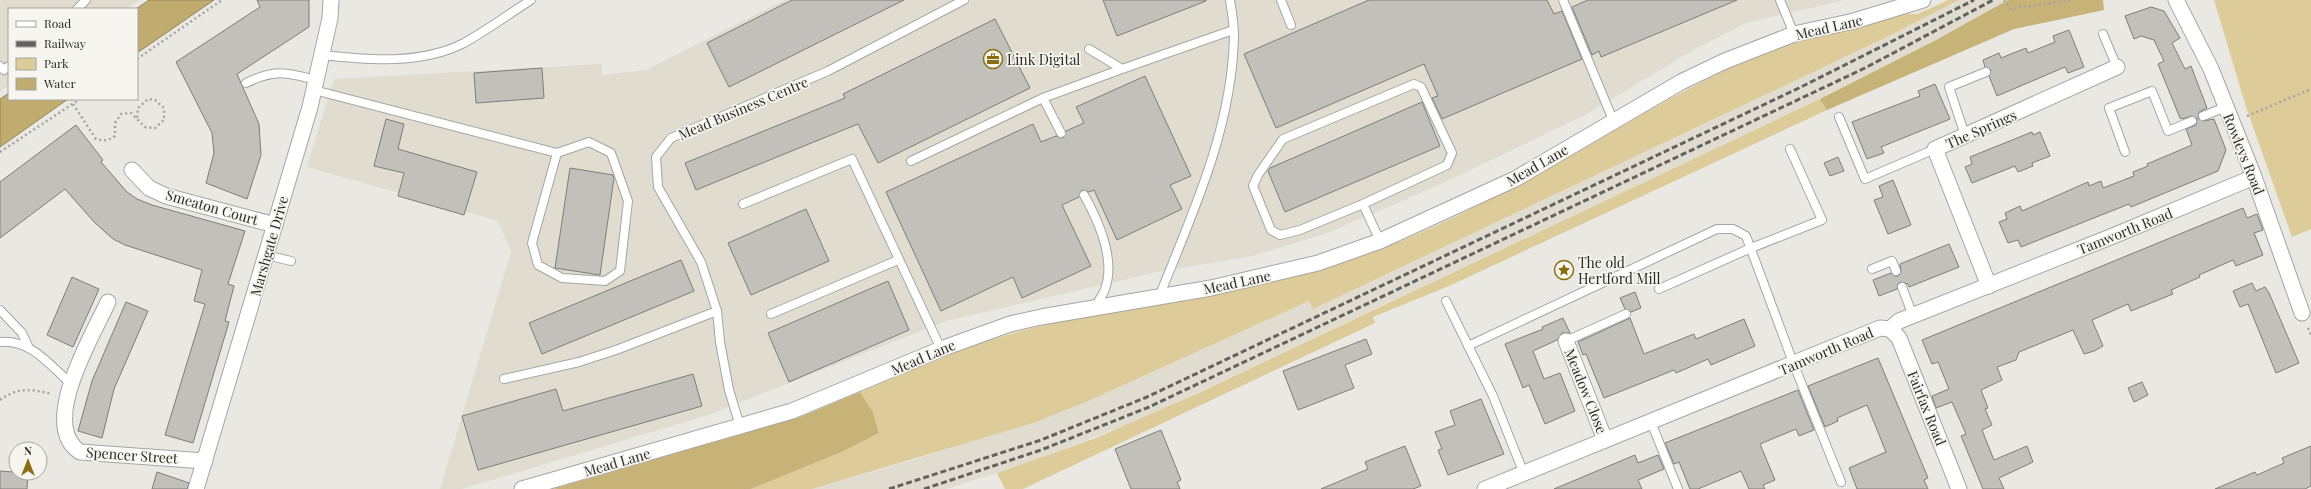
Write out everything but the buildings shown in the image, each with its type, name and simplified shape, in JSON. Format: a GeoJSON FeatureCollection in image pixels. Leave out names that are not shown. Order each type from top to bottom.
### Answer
{"type":"FeatureCollection","features":[{"type":"Feature","properties":{"kind":"street","name":"Marshgate Drive"},"geometry":{"type":"LineString","coordinates":[[196,489],[315,85],[330,18],[331,0]]}},
{"type":"Feature","properties":{"kind":"street","name":"Mead Lane"},"geometry":{"type":"LineString","coordinates":[[522,489],[792,411],[941,349],[1010,324],[1094,307],[1159,297],[1264,277],[1318,263],[1380,241],[1515,179],[1613,120],[1681,82],[1725,61],[1794,34],[1861,20],[1924,0]]}},
{"type":"Feature","properties":{"kind":"street","name":"Rowleys Road"},"geometry":{"type":"LineString","coordinates":[[2176,0],[2211,69],[2254,178],[2302,313]]}},
{"type":"Feature","properties":{"kind":"street","name":"The Springs"},"geometry":{"type":"LineString","coordinates":[[1989,286],[1935,149],[2117,67]]}},
{"type":"Feature","properties":{"kind":"street","name":"Smeaton Court"},"geometry":{"type":"LineString","coordinates":[[132,170],[149,188],[166,196],[275,225]]}},
{"type":"Feature","properties":{"kind":"street","name":"Tamworth Road"},"geometry":{"type":"LineString","coordinates":[[1486,489],[1794,365],[1880,328],[1890,329],[1899,321],[2254,178]]}},
{"type":"Feature","properties":{"kind":"street","name":"Spencer Street"},"geometry":{"type":"LineString","coordinates":[[108,302],[70,383],[66,398],[65,433],[73,447],[80,452],[205,461]]}},
{"type":"Feature","properties":{"kind":"street","name":"Fairfax Road"},"geometry":{"type":"LineString","coordinates":[[1890,329],[1899,338],[1959,489]]}},
{"type":"Feature","properties":{"kind":"street","name":"Meadow Close"},"geometry":{"type":"LineString","coordinates":[[1566,341],[1605,440]]}},
{"type":"Feature","properties":{"kind":"lane"},"geometry":{"type":"LineString","coordinates":[[78,8],[86,0]]}},
{"type":"Feature","properties":{"kind":"lane"},"geometry":{"type":"LineString","coordinates":[[322,55],[369,60],[393,60],[435,53],[463,43],[531,0]]}},
{"type":"Feature","properties":{"kind":"lane","name":"Mead Business Centre"},"geometry":{"type":"LineString","coordinates":[[740,426],[729,390],[720,342],[717,311],[701,262],[658,186],[656,157],[671,138],[828,72],[964,0]]}},
{"type":"Feature","properties":{"kind":"lane"},"geometry":{"type":"LineString","coordinates":[[1159,297],[1208,178],[1222,126],[1229,82],[1233,30],[1230,0]]}},
{"type":"Feature","properties":{"kind":"lane"},"geometry":{"type":"LineString","coordinates":[[1281,0],[1292,25]]}},
{"type":"Feature","properties":{"kind":"lane"},"geometry":{"type":"LineString","coordinates":[[1562,0],[1613,120]]}},
{"type":"Feature","properties":{"kind":"lane"},"geometry":{"type":"LineString","coordinates":[[1780,0],[1794,34]]}},
{"type":"Feature","properties":{"kind":"lane"},"geometry":{"type":"LineString","coordinates":[[911,160],[1043,98],[1233,30]]}},
{"type":"Feature","properties":{"kind":"lane"},"geometry":{"type":"LineString","coordinates":[[2103,34],[2117,67]]}},
{"type":"Feature","properties":{"kind":"lane"},"geometry":{"type":"LineString","coordinates":[[1089,49],[1122,69]]}},
{"type":"Feature","properties":{"kind":"lane"},"geometry":{"type":"LineString","coordinates":[[0,66],[4,70],[8,67]]}},
{"type":"Feature","properties":{"kind":"lane"},"geometry":{"type":"LineString","coordinates":[[246,83],[263,75],[275,72],[315,85],[557,153],[589,142],[611,153],[628,201],[620,271],[605,281],[562,278],[538,265],[532,243],[557,153]]}},
{"type":"Feature","properties":{"kind":"lane"},"geometry":{"type":"LineString","coordinates":[[1965,135],[1949,87],[1986,72]]}},
{"type":"Feature","properties":{"kind":"lane"},"geometry":{"type":"LineString","coordinates":[[1414,84],[1421,88],[1452,153],[1447,165],[1363,204],[1300,230],[1280,236],[1271,230],[1253,186],[1258,175],[1283,139],[1414,84]]}},
{"type":"Feature","properties":{"kind":"lane"},"geometry":{"type":"LineString","coordinates":[[2125,152],[2109,108],[2152,91],[2168,131],[2192,121]]}},
{"type":"Feature","properties":{"kind":"lane"},"geometry":{"type":"LineString","coordinates":[[1043,98],[1062,133]]}},
{"type":"Feature","properties":{"kind":"lane"},"geometry":{"type":"LineString","coordinates":[[2203,116],[2226,107]]}},
{"type":"Feature","properties":{"kind":"lane"},"geometry":{"type":"LineString","coordinates":[[1839,117],[1865,179],[1935,149]]}},
{"type":"Feature","properties":{"kind":"lane"},"geometry":{"type":"LineString","coordinates":[[1659,289],[1751,248],[1822,220],[1790,149]]}},
{"type":"Feature","properties":{"kind":"lane"},"geometry":{"type":"LineString","coordinates":[[743,204],[852,159],[941,349]]}},
{"type":"Feature","properties":{"kind":"lane"},"geometry":{"type":"LineString","coordinates":[[1084,195],[1095,215],[1106,251],[1108,273],[1105,288],[1094,307]]}},
{"type":"Feature","properties":{"kind":"lane"},"geometry":{"type":"LineString","coordinates":[[1363,204],[1380,241]]}},
{"type":"Feature","properties":{"kind":"lane"},"geometry":{"type":"LineString","coordinates":[[1468,346],[1717,229],[1733,229],[1746,236],[1794,365],[1841,482]]}},
{"type":"Feature","properties":{"kind":"lane"},"geometry":{"type":"LineString","coordinates":[[266,255],[291,261]]}},
{"type":"Feature","properties":{"kind":"lane"},"geometry":{"type":"LineString","coordinates":[[772,314],[898,260]]}},
{"type":"Feature","properties":{"kind":"lane"},"geometry":{"type":"LineString","coordinates":[[1872,269],[1892,261],[1896,271]]}},
{"type":"Feature","properties":{"kind":"lane"},"geometry":{"type":"LineString","coordinates":[[1902,287],[1913,316]]}},
{"type":"Feature","properties":{"kind":"lane"},"geometry":{"type":"LineString","coordinates":[[1446,301],[1493,396],[1524,474]]}},
{"type":"Feature","properties":{"kind":"lane"},"geometry":{"type":"LineString","coordinates":[[0,310],[22,333],[28,346]]}},
{"type":"Feature","properties":{"kind":"lane"},"geometry":{"type":"LineString","coordinates":[[504,379],[579,362],[616,350],[717,311]]}},
{"type":"Feature","properties":{"kind":"lane"},"geometry":{"type":"LineString","coordinates":[[1566,341],[1626,314]]}},
{"type":"Feature","properties":{"kind":"lane"},"geometry":{"type":"LineString","coordinates":[[0,342],[16,342],[28,346],[70,383]]}},
{"type":"Feature","properties":{"kind":"lane"},"geometry":{"type":"LineString","coordinates":[[1651,422],[1678,489]]}},
{"type":"Feature","properties":{"kind":"path"},"geometry":{"type":"LineString","coordinates":[[138,58],[222,0]]}},
{"type":"Feature","properties":{"kind":"path"},"geometry":{"type":"LineString","coordinates":[[2004,0],[2010,9],[2071,0]]}},
{"type":"Feature","properties":{"kind":"path"},"geometry":{"type":"LineString","coordinates":[[2232,122],[2311,89]]}},
{"type":"Feature","properties":{"kind":"path"},"geometry":{"type":"LineString","coordinates":[[0,152],[79,100]]}},
{"type":"Feature","properties":{"kind":"path"},"geometry":{"type":"LineString","coordinates":[[73,104],[96,139],[102,141],[108,141],[115,136],[115,123],[121,114],[130,112],[145,127],[158,127],[164,120],[164,108],[155,100],[145,101],[138,108],[137,118]]}},
{"type":"Feature","properties":{"kind":"path"},"geometry":{"type":"LineString","coordinates":[[0,400],[9,393],[25,389],[66,398]]}},
{"type":"Feature","properties":{"kind":"shaded area"},"geometry":{"type":"Polygon","coordinates":[[[0,0],[140,0],[128,8],[8,8],[8,86],[0,91],[0,0]]]}},
{"type":"Feature","properties":{"kind":"shaded area"},"geometry":{"type":"Polygon","coordinates":[[[785,0],[1845,0],[1746,23],[1695,49],[1585,115],[1437,186],[1325,234],[1248,257],[1157,272],[946,321],[711,414],[462,489],[440,489],[511,252],[498,221],[307,167],[334,79],[602,64],[602,75],[646,70],[785,0]]]}},
{"type":"Feature","properties":{"kind":"shaded area"},"geometry":{"type":"Polygon","coordinates":[[[1959,0],[2001,0],[2003,3],[1936,40],[1820,99],[1139,420],[1021,465],[946,489],[812,489],[920,458],[1088,401],[1309,301],[1313,309],[1885,38],[1959,0]]]}},
{"type":"Feature","properties":{"kind":"shaded area"},"geometry":{"type":"Polygon","coordinates":[[[2008,0],[2103,0],[2104,10],[2014,29],[1827,110],[1820,99],[1936,40],[2008,0]]]}},
{"type":"Feature","properties":{"kind":"shaded area"},"geometry":{"type":"Polygon","coordinates":[[[860,392],[873,412],[879,433],[844,451],[751,489],[553,489],[800,417],[860,392]]]}},
{"type":"Feature","properties":{"kind":"green space"},"geometry":{"type":"Polygon","coordinates":[[[1948,0],[1959,0],[1885,38],[1313,309],[1309,301],[1088,401],[1033,423],[812,489],[751,489],[844,451],[879,433],[873,412],[860,392],[926,364],[994,339],[1040,326],[1080,317],[1280,280],[1319,270],[1378,250],[1436,226],[1512,188],[1659,105],[1749,59],[1768,51],[1827,33],[1906,14],[1918,14],[1948,0]]]}},
{"type":"Feature","properties":{"kind":"green space"},"geometry":{"type":"Polygon","coordinates":[[[2214,0],[2311,0],[2311,229],[2292,237],[2246,107],[2214,0]]]}},
{"type":"Feature","properties":{"kind":"green space"},"geometry":{"type":"Polygon","coordinates":[[[1820,99],[1827,110],[1449,286],[1373,317],[1375,323],[1023,489],[1005,489],[997,473],[1096,438],[1196,394],[1820,99]]]}},
{"type":"Feature","properties":{"kind":"water"},"geometry":{"type":"Polygon","coordinates":[[[149,0],[214,0],[138,52],[137,8],[149,0]]]}},
{"type":"Feature","properties":{"kind":"water"},"geometry":{"type":"Polygon","coordinates":[[[8,94],[8,100],[67,100],[0,147],[0,99],[8,94]]]}},
{"type":"Feature","properties":{"kind":"railway"},"geometry":{"type":"LineString","coordinates":[[889,489],[1041,440],[1147,397],[1799,88],[1974,0]]}},
{"type":"Feature","properties":{"kind":"railway"},"geometry":{"type":"LineString","coordinates":[[924,489],[1041,450],[1149,407],[1865,68],[1993,0]]}},
{"type":"Feature","properties":{"kind":"place","name":"Link Digital"},"geometry":{"type":"Point","coordinates":[993,59]}},
{"type":"Feature","properties":{"kind":"place","name":"The old Hertford Mill"},"geometry":{"type":"Point","coordinates":[1564,270]}}]}
